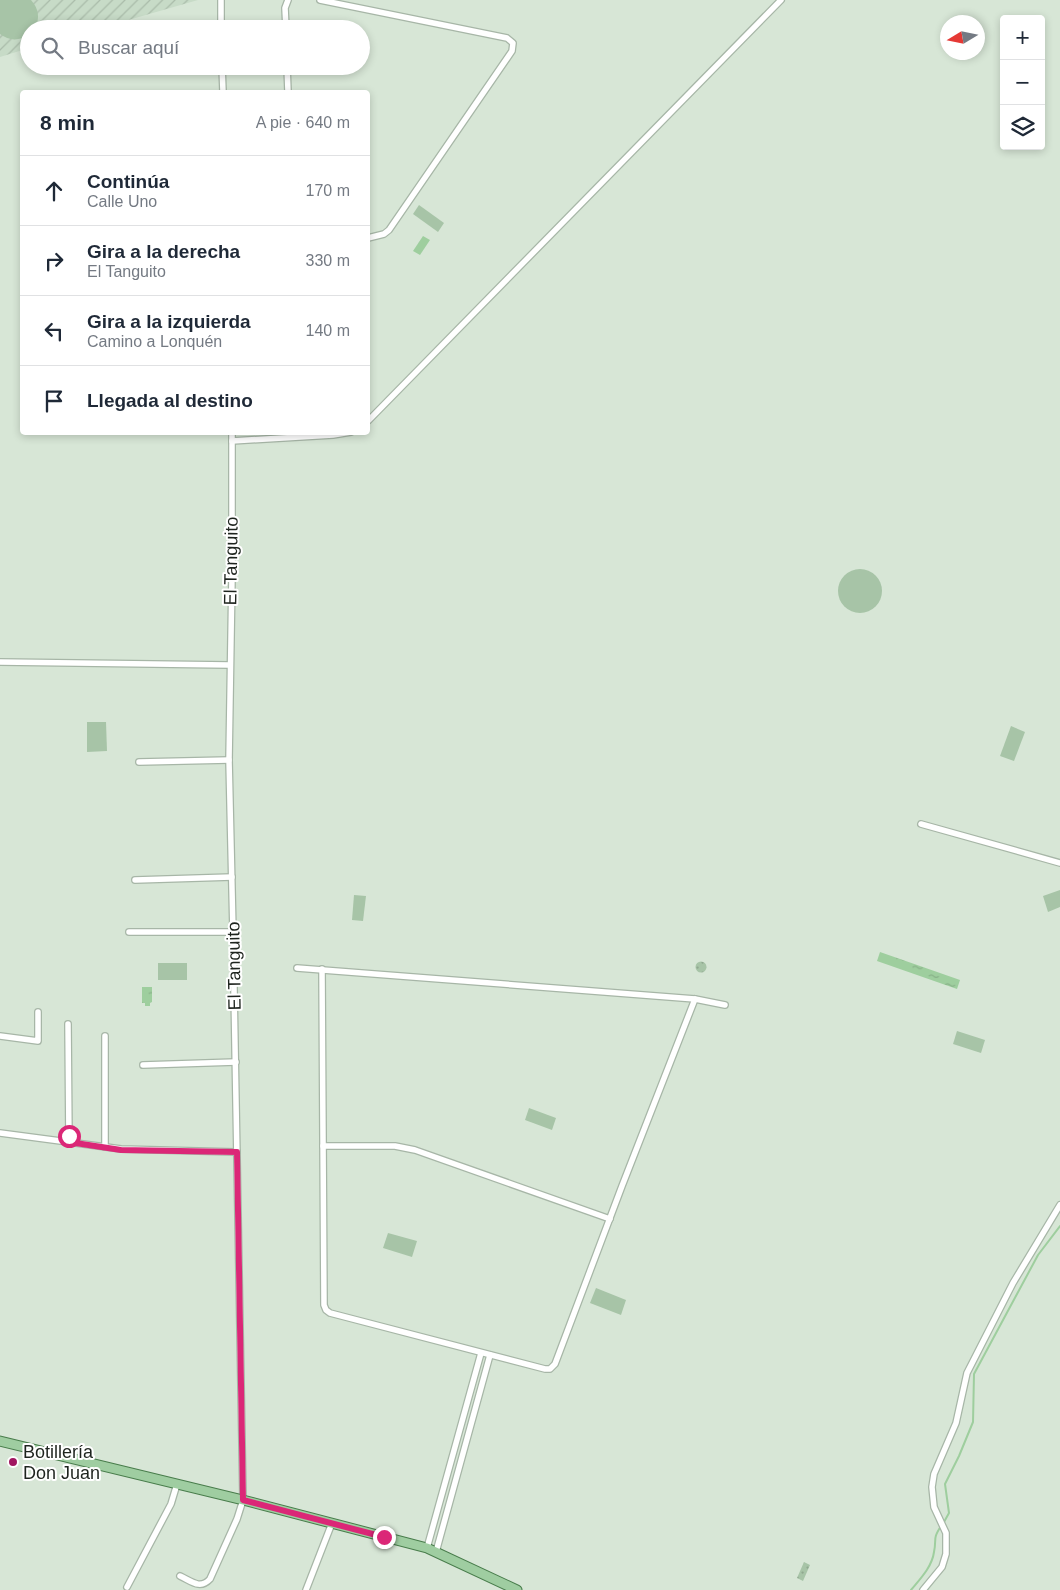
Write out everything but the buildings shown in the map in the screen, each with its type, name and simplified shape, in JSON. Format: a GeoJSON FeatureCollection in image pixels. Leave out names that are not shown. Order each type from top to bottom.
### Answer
{"type":"FeatureCollection","features":[{"type":"Feature","properties":{"kind":"main road"},"geometry":{"type":"LineString","coordinates":[[0,1441],[243,1500],[427,1548],[517,1590]]}},
{"type":"Feature","properties":{"kind":"street"},"geometry":{"type":"LineString","coordinates":[[221,0],[221,20]]}},
{"type":"Feature","properties":{"kind":"street"},"geometry":{"type":"LineString","coordinates":[[286,20],[285,8],[288,0]]}},
{"type":"Feature","properties":{"kind":"street"},"geometry":{"type":"LineString","coordinates":[[320,0],[507,38],[513,43],[512,51],[391,227],[384,234],[370,238]]}},
{"type":"Feature","properties":{"kind":"street"},"geometry":{"type":"LineString","coordinates":[[370,419],[781,0]]}},
{"type":"Feature","properties":{"kind":"street"},"geometry":{"type":"LineString","coordinates":[[222,75],[223,90]]}},
{"type":"Feature","properties":{"kind":"street"},"geometry":{"type":"LineString","coordinates":[[287,75],[288,90]]}},
{"type":"Feature","properties":{"kind":"street","name":"El Tanguito"},"geometry":{"type":"LineString","coordinates":[[180,1576],[198,1585],[208,1581],[227,1544],[243,1500],[234,932],[228,760],[232,576],[232,435]]}},
{"type":"Feature","properties":{"kind":"street"},"geometry":{"type":"LineString","coordinates":[[232,441],[334,435]]}},
{"type":"Feature","properties":{"kind":"street"},"geometry":{"type":"LineString","coordinates":[[0,662],[229,665]]}},
{"type":"Feature","properties":{"kind":"street"},"geometry":{"type":"LineString","coordinates":[[139,762],[228,760]]}},
{"type":"Feature","properties":{"kind":"street"},"geometry":{"type":"LineString","coordinates":[[921,824],[1060,863]]}},
{"type":"Feature","properties":{"kind":"street"},"geometry":{"type":"LineString","coordinates":[[135,880],[232,877]]}},
{"type":"Feature","properties":{"kind":"street"},"geometry":{"type":"LineString","coordinates":[[129,932],[234,932]]}},
{"type":"Feature","properties":{"kind":"street"},"geometry":{"type":"LineString","coordinates":[[297,968],[695,999],[725,1005]]}},
{"type":"Feature","properties":{"kind":"street"},"geometry":{"type":"LineString","coordinates":[[322,970],[324,1305],[326,1310],[330,1313],[548,1370],[554,1366],[695,999]]}},
{"type":"Feature","properties":{"kind":"street"},"geometry":{"type":"LineString","coordinates":[[0,1036],[38,1041],[38,1012]]}},
{"type":"Feature","properties":{"kind":"street"},"geometry":{"type":"LineString","coordinates":[[68,1024],[69,1142]]}},
{"type":"Feature","properties":{"kind":"street"},"geometry":{"type":"LineString","coordinates":[[105,1036],[105,1147]]}},
{"type":"Feature","properties":{"kind":"street"},"geometry":{"type":"LineString","coordinates":[[143,1065],[236,1062]]}},
{"type":"Feature","properties":{"kind":"street"},"geometry":{"type":"LineString","coordinates":[[0,1133],[133,1150],[237,1152]]}},
{"type":"Feature","properties":{"kind":"street"},"geometry":{"type":"LineString","coordinates":[[323,1146],[395,1146],[415,1150],[610,1219]]}},
{"type":"Feature","properties":{"kind":"street"},"geometry":{"type":"LineString","coordinates":[[923,1590],[942,1568],[945,1559],[947,1540],[932,1498],[934,1474],[956,1423],[967,1373],[1013,1283],[1060,1205]]}},
{"type":"Feature","properties":{"kind":"street"},"geometry":{"type":"LineString","coordinates":[[427,1548],[481,1353]]}},
{"type":"Feature","properties":{"kind":"street"},"geometry":{"type":"LineString","coordinates":[[436,1552],[490,1355]]}},
{"type":"Feature","properties":{"kind":"street"},"geometry":{"type":"LineString","coordinates":[[127,1587],[167,1512],[177,1484]]}},
{"type":"Feature","properties":{"kind":"street"},"geometry":{"type":"LineString","coordinates":[[306,1590],[332,1523]]}},
{"type":"Feature","properties":{"kind":"shaded area"},"geometry":{"type":"Polygon","coordinates":[[[0,0],[198,0],[128,20],[20,20],[20,51],[0,57],[0,0]]]}},
{"type":"Feature","properties":{"kind":"shaded area"},"geometry":{"type":"Polygon","coordinates":[[[0,0],[31,0],[36,7],[38,20],[20,20],[20,38],[7,38],[0,34],[0,0]]]}},
{"type":"Feature","properties":{"kind":"shaded area"},"geometry":{"type":"Polygon","coordinates":[[[419,205],[444,223],[438,232],[413,214],[419,205]]]}},
{"type":"Feature","properties":{"kind":"shaded area"},"geometry":{"type":"Polygon","coordinates":[[[860,569],[872,573],[878,579],[882,591],[878,603],[872,609],[860,613],[848,609],[842,603],[838,591],[842,579],[848,573],[860,569]]]}},
{"type":"Feature","properties":{"kind":"shaded area"},"geometry":{"type":"Polygon","coordinates":[[[87,722],[106,722],[107,751],[87,752],[87,722]]]}},
{"type":"Feature","properties":{"kind":"shaded area"},"geometry":{"type":"Polygon","coordinates":[[[1011,726],[1025,732],[1014,761],[1000,756],[1011,726]]]}},
{"type":"Feature","properties":{"kind":"shaded area"},"geometry":{"type":"Polygon","coordinates":[[[1060,890],[1060,907],[1048,912],[1043,896],[1060,890]]]}},
{"type":"Feature","properties":{"kind":"shaded area"},"geometry":{"type":"Polygon","coordinates":[[[354,895],[366,896],[363,921],[352,920],[354,895]]]}},
{"type":"Feature","properties":{"kind":"shaded area"},"geometry":{"type":"Polygon","coordinates":[[[699,962],[703,962],[706,967],[705,971],[699,972],[696,969],[696,965],[699,962]]]}},
{"type":"Feature","properties":{"kind":"shaded area"},"geometry":{"type":"Polygon","coordinates":[[[158,963],[187,963],[187,980],[158,980],[158,963]]]}},
{"type":"Feature","properties":{"kind":"shaded area"},"geometry":{"type":"Polygon","coordinates":[[[957,1031],[985,1040],[981,1053],[953,1044],[957,1031]]]}},
{"type":"Feature","properties":{"kind":"shaded area"},"geometry":{"type":"Polygon","coordinates":[[[529,1108],[556,1118],[552,1130],[525,1120],[529,1108]]]}},
{"type":"Feature","properties":{"kind":"shaded area"},"geometry":{"type":"Polygon","coordinates":[[[388,1233],[417,1241],[412,1257],[383,1248],[388,1233]]]}},
{"type":"Feature","properties":{"kind":"shaded area"},"geometry":{"type":"Polygon","coordinates":[[[596,1288],[626,1300],[621,1315],[590,1303],[596,1288]]]}},
{"type":"Feature","properties":{"kind":"shaded area"},"geometry":{"type":"Polygon","coordinates":[[[804,1562],[810,1565],[803,1581],[797,1578],[804,1562]]]}},
{"type":"Feature","properties":{"kind":"water"},"geometry":{"type":"Polygon","coordinates":[[[423,236],[430,240],[420,255],[413,251],[423,236]]]}},
{"type":"Feature","properties":{"kind":"water"},"geometry":{"type":"Polygon","coordinates":[[[880,952],[960,980],[957,989],[877,961],[880,952]]]}},
{"type":"Feature","properties":{"kind":"water"},"geometry":{"type":"Polygon","coordinates":[[[142,987],[152,987],[152,1002],[150,1006],[145,1006],[145,1003],[142,1003],[142,987]]]}},
{"type":"Feature","properties":{"kind":"waterway"},"geometry":{"type":"LineString","coordinates":[[944,1522],[949,1513],[945,1484],[973,1422],[974,1374],[1038,1255],[1060,1226]]}},
{"type":"Feature","properties":{"kind":"waterway"},"geometry":{"type":"LineString","coordinates":[[911,1590],[931,1563],[936,1537],[941,1526]]}},
{"type":"Feature","properties":{"kind":"place","name":"Botillería Don Juan"},"geometry":{"type":"Point","coordinates":[13,1462]}},
{"type":"Feature","properties":{"kind":"route"},"geometry":{"type":"LineString","coordinates":[[69,1136],[69,1142],[121,1150],[237,1152],[243,1500],[384,1537]]}}]}
